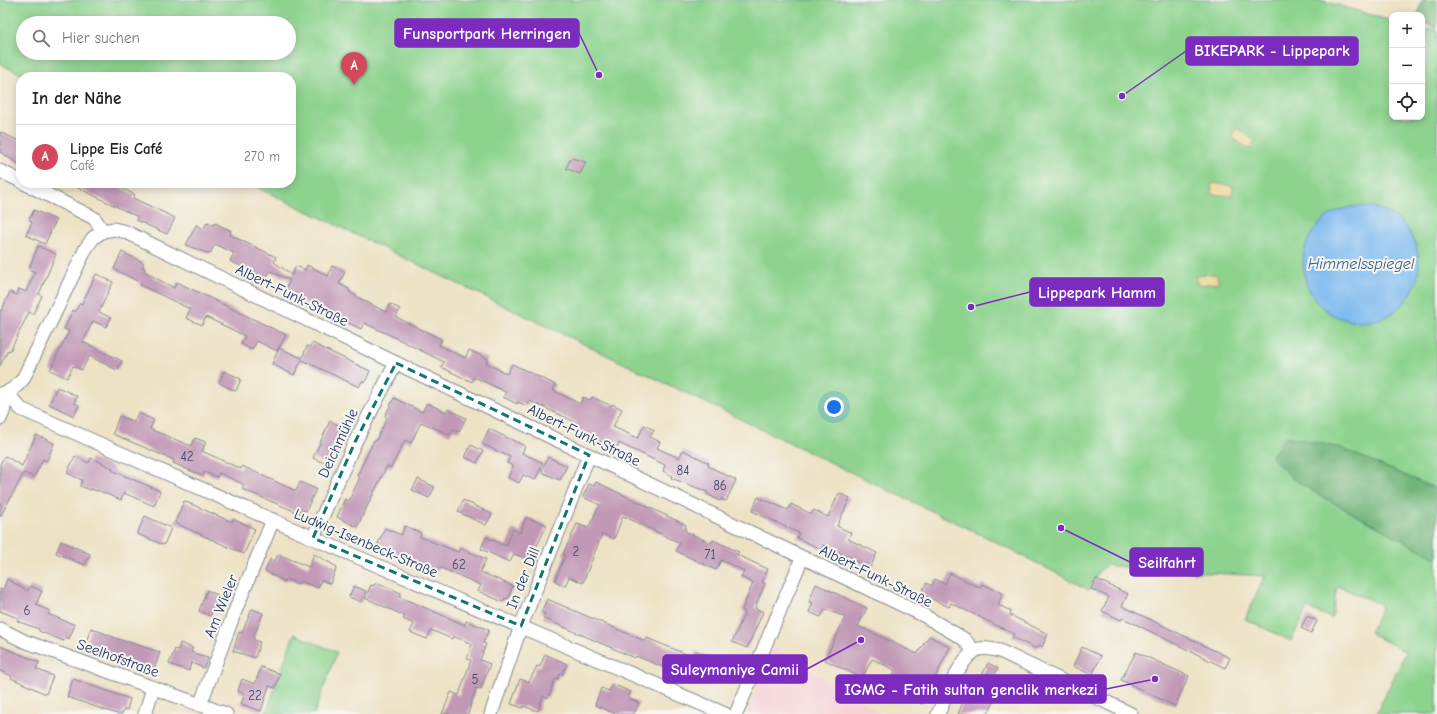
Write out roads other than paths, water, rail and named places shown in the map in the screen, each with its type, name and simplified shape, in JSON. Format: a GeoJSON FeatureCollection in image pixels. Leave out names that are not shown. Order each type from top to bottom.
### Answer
{"type":"FeatureCollection","features":[{"type":"Feature","properties":{"kind":"street"},"geometry":{"type":"LineString","coordinates":[[0,171],[16,179]]}},
{"type":"Feature","properties":{"kind":"street"},"geometry":{"type":"LineString","coordinates":[[0,419],[4,412],[4,393],[15,389],[23,379],[86,248],[93,238],[103,231],[94,218],[34,188]]}},
{"type":"Feature","properties":{"kind":"street","name":"Albert-Funk-Straße"},"geometry":{"type":"LineString","coordinates":[[103,231],[114,229],[126,232],[923,615],[964,639],[974,651]]}},
{"type":"Feature","properties":{"kind":"street","name":"Deichmühle"},"geometry":{"type":"LineString","coordinates":[[313,538],[355,442],[396,363]]}},
{"type":"Feature","properties":{"kind":"street","name":"Ludwig-Isenbeck-Straße"},"geometry":{"type":"LineString","coordinates":[[4,393],[21,409],[313,538],[725,714]]}},
{"type":"Feature","properties":{"kind":"street","name":"In der Dill"},"geometry":{"type":"LineString","coordinates":[[491,714],[521,626],[589,455]]}},
{"type":"Feature","properties":{"kind":"street","name":"Am Wieler"},"geometry":{"type":"LineString","coordinates":[[200,705],[235,611],[273,520]]}},
{"type":"Feature","properties":{"kind":"street"},"geometry":{"type":"LineString","coordinates":[[736,714],[802,558]]}},
{"type":"Feature","properties":{"kind":"street","name":"Seelhofstraße"},"geometry":{"type":"LineString","coordinates":[[0,629],[24,641],[226,714]]}},
{"type":"Feature","properties":{"kind":"street"},"geometry":{"type":"LineString","coordinates":[[938,714],[964,661],[974,651],[986,649],[1000,652],[1131,714]]}},
{"type":"Feature","properties":{"kind":"street"},"geometry":{"type":"LineString","coordinates":[[145,714],[153,688]]}},
{"type":"Feature","properties":{"kind":"water","name":"Himmelsspiegel"},"geometry":{"type":"Polygon","coordinates":[[[1361,206],[1383,211],[1402,223],[1414,242],[1419,264],[1414,286],[1402,305],[1383,317],[1361,322],[1339,317],[1320,305],[1308,286],[1303,264],[1308,242],[1320,223],[1339,211],[1361,206]]]}},
{"type":"Feature","properties":{"kind":"place","name":"Funsportpark Herringen"},"geometry":{"type":"Point","coordinates":[599,75]}},
{"type":"Feature","properties":{"kind":"place","name":"Lippe Eis Café"},"geometry":{"type":"Point","coordinates":[354,85]}},
{"type":"Feature","properties":{"kind":"place","name":"BIKEPARK - Lippepark"},"geometry":{"type":"Point","coordinates":[1122,96]}},
{"type":"Feature","properties":{"kind":"place","name":"Lippepark Hamm"},"geometry":{"type":"Point","coordinates":[971,307]}},
{"type":"Feature","properties":{"kind":"place","name":"Seilfahrt"},"geometry":{"type":"Point","coordinates":[1061,528]}},
{"type":"Feature","properties":{"kind":"place","name":"Suleymaniye Camii"},"geometry":{"type":"Point","coordinates":[861,640]}},
{"type":"Feature","properties":{"kind":"place","name":"IGMG - Fatih sultan genclik merkezi"},"geometry":{"type":"Point","coordinates":[1155,679]}}]}
